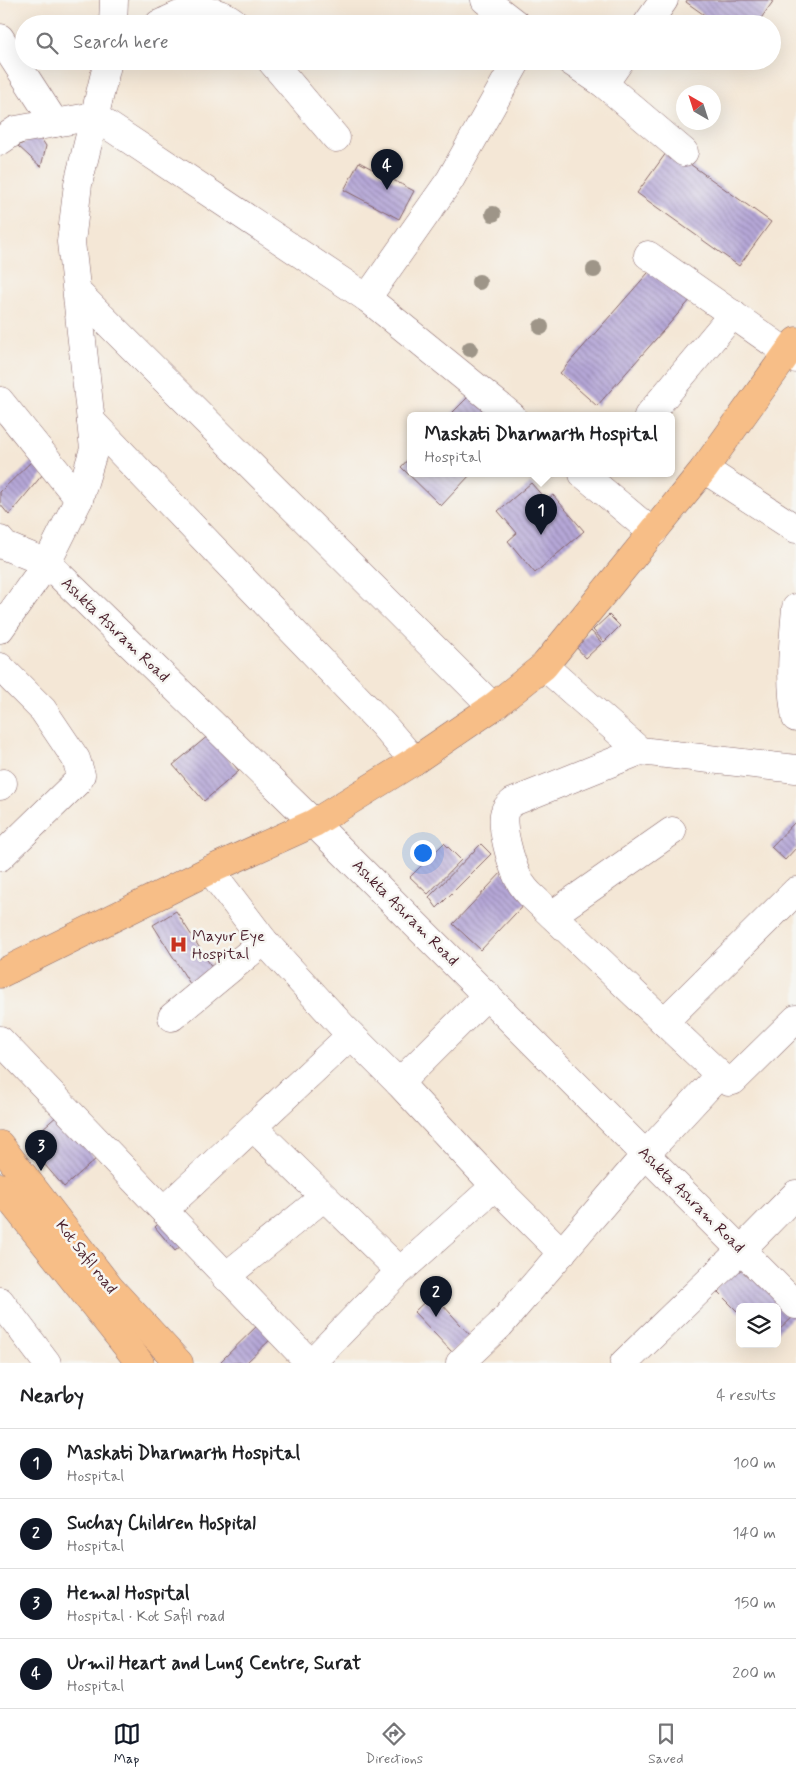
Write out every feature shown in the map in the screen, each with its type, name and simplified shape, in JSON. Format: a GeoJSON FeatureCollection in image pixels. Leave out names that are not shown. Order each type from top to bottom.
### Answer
{"type":"FeatureCollection","features":[{"type":"Feature","properties":{"kind":"main road"},"geometry":{"type":"LineString","coordinates":[[0,974],[210,870],[314,823],[414,761],[494,707],[544,666],[704,469],[793,351]]}},
{"type":"Feature","properties":{"kind":"main road","name":"Kot Safil road"},"geometry":{"type":"LineString","coordinates":[[0,1145],[110,1288],[179,1363]]}},
{"type":"Feature","properties":{"kind":"main road","name":"Kot Safil road"},"geometry":{"type":"LineString","coordinates":[[0,1187],[140,1363]]}},
{"type":"Feature","properties":{"kind":"street"},"geometry":{"type":"LineString","coordinates":[[113,15],[114,0]]}},
{"type":"Feature","properties":{"kind":"street"},"geometry":{"type":"LineString","coordinates":[[484,0],[504,15]]}},
{"type":"Feature","properties":{"kind":"street"},"geometry":{"type":"LineString","coordinates":[[653,15],[664,0]]}},
{"type":"Feature","properties":{"kind":"street"},"geometry":{"type":"LineString","coordinates":[[182,15],[192,11],[219,15]]}},
{"type":"Feature","properties":{"kind":"street"},"geometry":{"type":"LineString","coordinates":[[0,38],[15,61]]}},
{"type":"Feature","properties":{"kind":"street"},"geometry":{"type":"LineString","coordinates":[[21,70],[55,123]]}},
{"type":"Feature","properties":{"kind":"street"},"geometry":{"type":"LineString","coordinates":[[0,629],[47,563],[79,499],[94,450],[71,242],[78,184],[106,70]]}},
{"type":"Feature","properties":{"kind":"street"},"geometry":{"type":"LineString","coordinates":[[279,70],[336,138]]}},
{"type":"Feature","properties":{"kind":"street"},"geometry":{"type":"LineString","coordinates":[[367,298],[450,180],[512,70]]}},
{"type":"Feature","properties":{"kind":"street"},"geometry":{"type":"LineString","coordinates":[[583,70],[604,84],[684,152]]}},
{"type":"Feature","properties":{"kind":"street"},"geometry":{"type":"LineString","coordinates":[[604,84],[614,70]]}},
{"type":"Feature","properties":{"kind":"street"},"geometry":{"type":"LineString","coordinates":[[0,141],[16,130],[94,116],[367,298],[507,412]]}},
{"type":"Feature","properties":{"kind":"street"},"geometry":{"type":"LineString","coordinates":[[648,255],[733,314],[793,351]]}},
{"type":"Feature","properties":{"kind":"street"},"geometry":{"type":"LineString","coordinates":[[77,292],[494,707]]}},
{"type":"Feature","properties":{"kind":"street"},"geometry":{"type":"LineString","coordinates":[[651,412],[733,314]]}},
{"type":"Feature","properties":{"kind":"street"},"geometry":{"type":"LineString","coordinates":[[0,401],[79,499]]}},
{"type":"Feature","properties":{"kind":"street"},"geometry":{"type":"LineString","coordinates":[[91,421],[383,724],[414,761]]}},
{"type":"Feature","properties":{"kind":"street"},"geometry":{"type":"LineString","coordinates":[[704,469],[796,530]]}},
{"type":"Feature","properties":{"kind":"street"},"geometry":{"type":"LineString","coordinates":[[592,477],[653,533]]}},
{"type":"Feature","properties":{"kind":"street","name":"Ashkta Ashram Road"},"geometry":{"type":"LineString","coordinates":[[0,540],[5,546],[47,563],[314,823],[796,1305]]}},
{"type":"Feature","properties":{"kind":"street"},"geometry":{"type":"LineString","coordinates":[[796,614],[792,651],[796,718]]}},
{"type":"Feature","properties":{"kind":"street"},"geometry":{"type":"LineString","coordinates":[[544,666],[640,751]]}},
{"type":"Feature","properties":{"kind":"street"},"geometry":{"type":"LineString","coordinates":[[0,667],[43,710],[76,759],[81,775],[77,782],[0,857]]}},
{"type":"Feature","properties":{"kind":"street"},"geometry":{"type":"LineString","coordinates":[[796,769],[640,751],[513,802],[505,810],[502,821],[518,878],[526,890],[719,1075],[729,1082],[734,1081],[796,1020]]}},
{"type":"Feature","properties":{"kind":"street"},"geometry":{"type":"LineString","coordinates":[[552,915],[672,831]]}},
{"type":"Feature","properties":{"kind":"street"},"geometry":{"type":"LineString","coordinates":[[210,870],[264,941],[495,1186],[562,1253]]}},
{"type":"Feature","properties":{"kind":"street"},"geometry":{"type":"LineString","coordinates":[[664,1022],[796,891]]}},
{"type":"Feature","properties":{"kind":"street"},"geometry":{"type":"LineString","coordinates":[[172,1017],[264,941]]}},
{"type":"Feature","properties":{"kind":"street"},"geometry":{"type":"LineString","coordinates":[[399,1083],[487,995]]}},
{"type":"Feature","properties":{"kind":"street"},"geometry":{"type":"LineString","coordinates":[[164,1210],[351,1035]]}},
{"type":"Feature","properties":{"kind":"street"},"geometry":{"type":"LineString","coordinates":[[0,1040],[164,1210],[225,1277],[310,1363],[400,1271],[495,1186]]}},
{"type":"Feature","properties":{"kind":"street"},"geometry":{"type":"LineString","coordinates":[[460,1363],[500,1325],[646,1154],[719,1075]]}},
{"type":"Feature","properties":{"kind":"street"},"geometry":{"type":"LineString","coordinates":[[253,1127],[400,1271]]}},
{"type":"Feature","properties":{"kind":"street"},"geometry":{"type":"LineString","coordinates":[[624,1363],[796,1194]]}},
{"type":"Feature","properties":{"kind":"street"},"geometry":{"type":"LineString","coordinates":[[225,1277],[324,1196]]}},
{"type":"Feature","properties":{"kind":"street"},"geometry":{"type":"LineString","coordinates":[[0,1301],[47,1363]]}},
{"type":"Feature","properties":{"kind":"building"},"geometry":{"type":"Polygon","coordinates":[[[687,0],[774,0],[763,15],[704,15],[686,2],[687,0]]]}},
{"type":"Feature","properties":{"kind":"building"},"geometry":{"type":"Polygon","coordinates":[[[32,138],[42,140],[46,146],[41,167],[18,146],[32,138]]]}},
{"type":"Feature","properties":{"kind":"building"},"geometry":{"type":"Polygon","coordinates":[[[669,149],[771,222],[739,266],[637,193],[669,149]]]}},
{"type":"Feature","properties":{"kind":"building"},"geometry":{"type":"Polygon","coordinates":[[[359,162],[414,191],[399,219],[344,190],[359,162]]]}},
{"type":"Feature","properties":{"kind":"building"},"geometry":{"type":"Polygon","coordinates":[[[655,265],[692,298],[597,406],[560,373],[655,265]]]}},
{"type":"Feature","properties":{"kind":"building"},"geometry":{"type":"Polygon","coordinates":[[[472,393],[492,412],[453,412],[472,393]]]}},
{"type":"Feature","properties":{"kind":"building"},"geometry":{"type":"Polygon","coordinates":[[[37,456],[48,468],[9,515],[0,504],[0,492],[37,456]]]}},
{"type":"Feature","properties":{"kind":"building"},"geometry":{"type":"Polygon","coordinates":[[[407,460],[407,473],[401,467],[407,460]]]}},
{"type":"Feature","properties":{"kind":"building"},"geometry":{"type":"Polygon","coordinates":[[[411,477],[468,477],[441,506],[411,477]]]}},
{"type":"Feature","properties":{"kind":"building"},"geometry":{"type":"Polygon","coordinates":[[[531,483],[546,500],[553,495],[584,531],[535,573],[508,541],[517,533],[498,511],[531,483]]]}},
{"type":"Feature","properties":{"kind":"building"},"geometry":{"type":"Polygon","coordinates":[[[609,615],[620,626],[604,642],[593,630],[609,615]]]}},
{"type":"Feature","properties":{"kind":"building"},"geometry":{"type":"Polygon","coordinates":[[[591,631],[602,643],[586,658],[575,646],[591,631]]]}},
{"type":"Feature","properties":{"kind":"building"},"geometry":{"type":"Polygon","coordinates":[[[209,735],[239,771],[204,801],[173,765],[209,735]]]}},
{"type":"Feature","properties":{"kind":"building"},"geometry":{"type":"Polygon","coordinates":[[[796,821],[796,848],[785,860],[771,847],[796,821]]]}},
{"type":"Feature","properties":{"kind":"building"},"geometry":{"type":"Polygon","coordinates":[[[444,843],[461,860],[428,894],[410,877],[444,843]]]}},
{"type":"Feature","properties":{"kind":"building"},"geometry":{"type":"Polygon","coordinates":[[[481,844],[491,854],[437,908],[429,897],[481,844]]]}},
{"type":"Feature","properties":{"kind":"building"},"geometry":{"type":"Polygon","coordinates":[[[503,871],[531,897],[481,950],[453,924],[503,871]]]}},
{"type":"Feature","properties":{"kind":"building"},"geometry":{"type":"Polygon","coordinates":[[[176,911],[215,972],[192,987],[153,925],[176,911]]]}},
{"type":"Feature","properties":{"kind":"building"},"geometry":{"type":"Polygon","coordinates":[[[58,1115],[96,1159],[64,1187],[26,1143],[58,1115]]]}},
{"type":"Feature","properties":{"kind":"building"},"geometry":{"type":"Polygon","coordinates":[[[161,1221],[182,1245],[175,1251],[155,1227],[161,1221]]]}},
{"type":"Feature","properties":{"kind":"building"},"geometry":{"type":"Polygon","coordinates":[[[742,1262],[795,1315],[781,1328],[781,1303],[736,1303],[736,1310],[715,1289],[742,1262]]]}},
{"type":"Feature","properties":{"kind":"building"},"geometry":{"type":"Polygon","coordinates":[[[433,1294],[470,1335],[452,1352],[414,1312],[433,1294]]]}},
{"type":"Feature","properties":{"kind":"building"},"geometry":{"type":"Polygon","coordinates":[[[261,1322],[274,1336],[246,1363],[223,1363],[221,1361],[261,1322]]]}},
{"type":"Feature","properties":{"kind":"place","name":"Urmil Heart and Lung Centre, Surat"},"geometry":{"type":"Point","coordinates":[387,190]}},
{"type":"Feature","properties":{"kind":"place","name":"Maskati Dharmarth Hospital"},"geometry":{"type":"Point","coordinates":[541,535]}},
{"type":"Feature","properties":{"kind":"place","name":"Mayur Eye Hospital"},"geometry":{"type":"Point","coordinates":[178,945]}},
{"type":"Feature","properties":{"kind":"place","name":"Hemal Hospital"},"geometry":{"type":"Point","coordinates":[41,1171]}},
{"type":"Feature","properties":{"kind":"place","name":"Suchay Children Hospital"},"geometry":{"type":"Point","coordinates":[436,1317]}}]}
